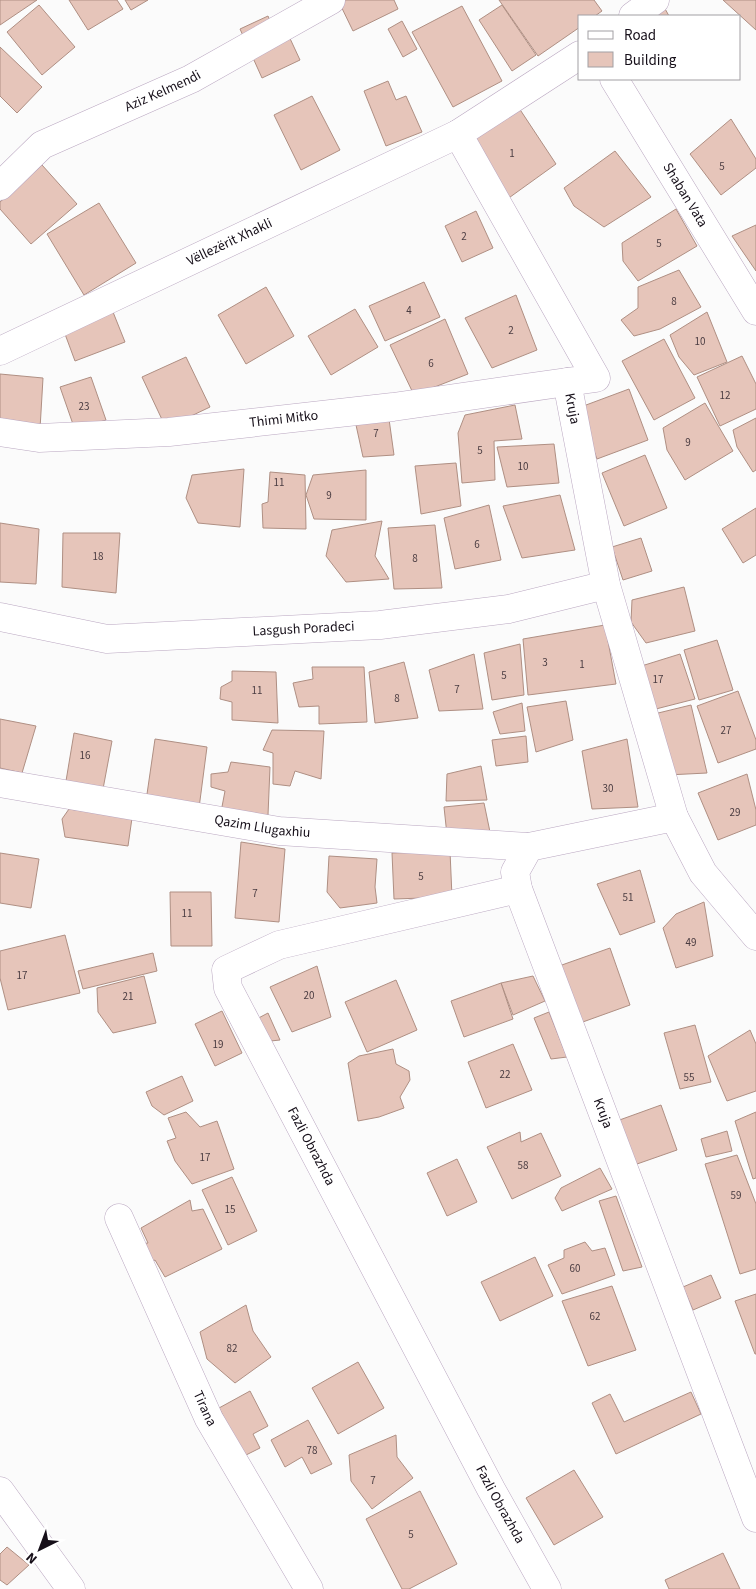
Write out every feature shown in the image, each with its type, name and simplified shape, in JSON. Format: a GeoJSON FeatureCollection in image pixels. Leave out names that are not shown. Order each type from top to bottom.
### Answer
{"type":"FeatureCollection","features":[{"type":"Feature","properties":{"kind":"street","name":"Aziz Kelmendi"},"geometry":{"type":"LineString","coordinates":[[0,186],[42,145],[191,79],[331,0]]}},
{"type":"Feature","properties":{"kind":"street"},"geometry":{"type":"LineString","coordinates":[[634,15],[655,0]]}},
{"type":"Feature","properties":{"kind":"street"},"geometry":{"type":"LineString","coordinates":[[458,134],[578,56]]}},
{"type":"Feature","properties":{"kind":"street","name":"Shaban Vata"},"geometry":{"type":"LineString","coordinates":[[615,80],[756,311]]}},
{"type":"Feature","properties":{"kind":"street","name":"Vëllezërit Xhakli"},"geometry":{"type":"LineString","coordinates":[[0,350],[458,134]]}},
{"type":"Feature","properties":{"kind":"street","name":"Kruja"},"geometry":{"type":"LineString","coordinates":[[458,134],[596,378],[567,382],[606,585],[674,817],[703,873],[756,936]]}},
{"type":"Feature","properties":{"kind":"street","name":"Thimi Mitko"},"geometry":{"type":"LineString","coordinates":[[0,432],[39,438],[169,432],[392,407],[567,382]]}},
{"type":"Feature","properties":{"kind":"street","name":"Lasgush Poradeci"},"geometry":{"type":"LineString","coordinates":[[0,617],[107,640],[380,625],[509,609],[606,585]]}},
{"type":"Feature","properties":{"kind":"street","name":"Qazim Llugaxhiu"},"geometry":{"type":"LineString","coordinates":[[0,783],[279,831],[529,847]]}},
{"type":"Feature","properties":{"kind":"street"},"geometry":{"type":"LineString","coordinates":[[529,847],[674,817]]}},
{"type":"Feature","properties":{"kind":"street","name":"Kruja"},"geometry":{"type":"LineString","coordinates":[[529,847],[515,872],[518,889],[756,1518]]}},
{"type":"Feature","properties":{"kind":"street","name":"Fazli Obrazhda"},"geometry":{"type":"LineString","coordinates":[[518,889],[279,945],[226,970],[228,988],[491,1489],[547,1589]]}},
{"type":"Feature","properties":{"kind":"street","name":"Tirana"},"geometry":{"type":"LineString","coordinates":[[119,1218],[208,1419],[309,1589]]}},
{"type":"Feature","properties":{"kind":"street"},"geometry":{"type":"LineString","coordinates":[[0,1491],[71,1589]]}},
{"type":"Feature","properties":{"kind":"building"},"geometry":{"type":"Polygon","coordinates":[[[0,0],[37,0],[0,25],[0,0]]]}},
{"type":"Feature","properties":{"kind":"building"},"geometry":{"type":"Polygon","coordinates":[[[69,0],[117,0],[123,9],[88,30],[69,0]]]}},
{"type":"Feature","properties":{"kind":"building"},"geometry":{"type":"Polygon","coordinates":[[[125,0],[148,0],[131,10],[125,0]]]}},
{"type":"Feature","properties":{"kind":"building"},"geometry":{"type":"Polygon","coordinates":[[[338,0],[394,0],[398,9],[353,31],[338,0]]]}},
{"type":"Feature","properties":{"kind":"building"},"geometry":{"type":"Polygon","coordinates":[[[499,0],[594,0],[602,11],[596,15],[578,15],[578,28],[538,56],[499,0]]]}},
{"type":"Feature","properties":{"kind":"building"},"geometry":{"type":"Polygon","coordinates":[[[723,0],[756,0],[756,30],[741,15],[723,0]]]}},
{"type":"Feature","properties":{"kind":"building"},"geometry":{"type":"Polygon","coordinates":[[[39,5],[75,47],[42,75],[7,32],[39,5]]]}},
{"type":"Feature","properties":{"kind":"building"},"geometry":{"type":"Polygon","coordinates":[[[502,5],[536,55],[512,71],[479,20],[502,5]]]}},
{"type":"Feature","properties":{"kind":"building"},"geometry":{"type":"Polygon","coordinates":[[[663,5],[668,15],[645,15],[663,5]]]}},
{"type":"Feature","properties":{"kind":"building"},"geometry":{"type":"Polygon","coordinates":[[[462,6],[502,81],[453,107],[412,32],[462,6]]]}},
{"type":"Feature","properties":{"kind":"building"},"geometry":{"type":"Polygon","coordinates":[[[268,16],[277,37],[287,32],[300,60],[262,78],[240,29],[268,16]]]}},
{"type":"Feature","properties":{"kind":"building"},"geometry":{"type":"Polygon","coordinates":[[[402,21],[417,49],[403,57],[388,29],[402,21]]]}},
{"type":"Feature","properties":{"kind":"building"},"geometry":{"type":"Polygon","coordinates":[[[0,47],[42,87],[17,113],[0,96],[0,47]]]}},
{"type":"Feature","properties":{"kind":"building"},"geometry":{"type":"Polygon","coordinates":[[[388,81],[396,100],[406,96],[422,132],[386,146],[364,91],[388,81]]]}},
{"type":"Feature","properties":{"kind":"building"},"geometry":{"type":"Polygon","coordinates":[[[312,96],[340,150],[301,170],[274,115],[312,96]]]}},
{"type":"Feature","properties":{"kind":"building"},"geometry":{"type":"Polygon","coordinates":[[[515,102],[556,164],[506,200],[468,132],[515,102]]]}},
{"type":"Feature","properties":{"kind":"building"},"geometry":{"type":"Polygon","coordinates":[[[731,119],[756,159],[756,168],[721,195],[690,154],[731,119]]]}},
{"type":"Feature","properties":{"kind":"building"},"geometry":{"type":"Polygon","coordinates":[[[615,151],[651,197],[604,227],[574,206],[564,188],[615,151]]]}},
{"type":"Feature","properties":{"kind":"building"},"geometry":{"type":"Polygon","coordinates":[[[42,165],[77,204],[31,244],[0,209],[0,202],[42,165]]]}},
{"type":"Feature","properties":{"kind":"building"},"geometry":{"type":"Polygon","coordinates":[[[99,203],[136,263],[84,295],[47,234],[99,203]]]}},
{"type":"Feature","properties":{"kind":"building"},"geometry":{"type":"Polygon","coordinates":[[[676,209],[697,246],[638,281],[623,261],[622,243],[676,209]]]}},
{"type":"Feature","properties":{"kind":"building"},"geometry":{"type":"Polygon","coordinates":[[[476,211],[493,248],[462,262],[445,226],[476,211]]]}},
{"type":"Feature","properties":{"kind":"building"},"geometry":{"type":"Polygon","coordinates":[[[756,225],[756,271],[732,236],[756,225]]]}},
{"type":"Feature","properties":{"kind":"building"},"geometry":{"type":"Polygon","coordinates":[[[679,270],[701,307],[660,329],[634,336],[621,320],[638,308],[638,287],[679,270]]]}},
{"type":"Feature","properties":{"kind":"building"},"geometry":{"type":"Polygon","coordinates":[[[424,282],[440,317],[385,341],[369,306],[424,282]]]}},
{"type":"Feature","properties":{"kind":"building"},"geometry":{"type":"Polygon","coordinates":[[[266,287],[294,336],[246,364],[218,315],[266,287]]]}},
{"type":"Feature","properties":{"kind":"building"},"geometry":{"type":"Polygon","coordinates":[[[516,295],[537,350],[492,368],[465,318],[516,295]]]}},
{"type":"Feature","properties":{"kind":"building"},"geometry":{"type":"Polygon","coordinates":[[[111,307],[125,342],[75,361],[62,326],[111,307]]]}},
{"type":"Feature","properties":{"kind":"building"},"geometry":{"type":"Polygon","coordinates":[[[355,309],[378,347],[331,375],[308,336],[355,309]]]}},
{"type":"Feature","properties":{"kind":"building"},"geometry":{"type":"Polygon","coordinates":[[[707,312],[727,362],[694,375],[679,357],[670,335],[707,312]]]}},
{"type":"Feature","properties":{"kind":"building"},"geometry":{"type":"Polygon","coordinates":[[[445,319],[468,374],[414,395],[390,345],[445,319]]]}},
{"type":"Feature","properties":{"kind":"building"},"geometry":{"type":"Polygon","coordinates":[[[664,339],[695,398],[654,420],[622,361],[664,339]]]}},
{"type":"Feature","properties":{"kind":"building"},"geometry":{"type":"Polygon","coordinates":[[[742,356],[756,384],[756,409],[720,426],[697,377],[742,356]]]}},
{"type":"Feature","properties":{"kind":"building"},"geometry":{"type":"Polygon","coordinates":[[[186,357],[210,407],[166,428],[142,377],[186,357]]]}},
{"type":"Feature","properties":{"kind":"building"},"geometry":{"type":"Polygon","coordinates":[[[0,374],[43,378],[40,429],[0,421],[0,374]]]}},
{"type":"Feature","properties":{"kind":"building"},"geometry":{"type":"Polygon","coordinates":[[[91,377],[106,420],[75,430],[60,387],[91,377]]]}},
{"type":"Feature","properties":{"kind":"building"},"geometry":{"type":"Polygon","coordinates":[[[629,389],[648,440],[597,459],[578,408],[629,389]]]}},
{"type":"Feature","properties":{"kind":"building"},"geometry":{"type":"Polygon","coordinates":[[[705,403],[733,451],[685,480],[667,450],[663,428],[705,403]]]}},
{"type":"Feature","properties":{"kind":"building"},"geometry":{"type":"Polygon","coordinates":[[[515,405],[522,439],[494,441],[495,480],[462,483],[458,433],[465,415],[515,405]]]}},
{"type":"Feature","properties":{"kind":"building"},"geometry":{"type":"Polygon","coordinates":[[[756,418],[756,470],[753,472],[737,447],[733,430],[756,418]]]}},
{"type":"Feature","properties":{"kind":"building"},"geometry":{"type":"Polygon","coordinates":[[[389,419],[394,455],[363,457],[356,425],[389,419]]]}},
{"type":"Feature","properties":{"kind":"building"},"geometry":{"type":"Polygon","coordinates":[[[554,444],[559,483],[507,487],[497,447],[554,444]]]}},
{"type":"Feature","properties":{"kind":"building"},"geometry":{"type":"Polygon","coordinates":[[[645,455],[667,508],[624,526],[602,473],[645,455]]]}},
{"type":"Feature","properties":{"kind":"building"},"geometry":{"type":"Polygon","coordinates":[[[456,463],[461,506],[421,514],[415,466],[456,463]]]}},
{"type":"Feature","properties":{"kind":"building"},"geometry":{"type":"Polygon","coordinates":[[[244,469],[240,527],[198,523],[186,498],[192,475],[244,469]]]}},
{"type":"Feature","properties":{"kind":"building"},"geometry":{"type":"Polygon","coordinates":[[[366,470],[366,520],[314,519],[306,495],[313,475],[366,470]]]}},
{"type":"Feature","properties":{"kind":"building"},"geometry":{"type":"Polygon","coordinates":[[[270,472],[305,475],[306,529],[263,528],[262,504],[268,502],[270,472]]]}},
{"type":"Feature","properties":{"kind":"building"},"geometry":{"type":"Polygon","coordinates":[[[560,495],[575,550],[522,558],[503,506],[560,495]]]}},
{"type":"Feature","properties":{"kind":"building"},"geometry":{"type":"Polygon","coordinates":[[[489,505],[501,560],[455,569],[444,518],[489,505]]]}},
{"type":"Feature","properties":{"kind":"building"},"geometry":{"type":"Polygon","coordinates":[[[756,508],[756,555],[743,563],[722,529],[756,508]]]}},
{"type":"Feature","properties":{"kind":"building"},"geometry":{"type":"Polygon","coordinates":[[[382,521],[375,556],[389,579],[346,582],[326,556],[332,530],[382,521]]]}},
{"type":"Feature","properties":{"kind":"building"},"geometry":{"type":"Polygon","coordinates":[[[0,523],[39,529],[36,584],[0,582],[0,523]]]}},
{"type":"Feature","properties":{"kind":"building"},"geometry":{"type":"Polygon","coordinates":[[[435,525],[442,588],[394,589],[388,528],[435,525]]]}},
{"type":"Feature","properties":{"kind":"building"},"geometry":{"type":"Polygon","coordinates":[[[63,533],[120,533],[116,593],[62,587],[63,533]]]}},
{"type":"Feature","properties":{"kind":"building"},"geometry":{"type":"Polygon","coordinates":[[[641,538],[652,571],[623,580],[612,547],[641,538]]]}},
{"type":"Feature","properties":{"kind":"building"},"geometry":{"type":"Polygon","coordinates":[[[684,587],[695,631],[646,643],[631,622],[632,600],[684,587]]]}},
{"type":"Feature","properties":{"kind":"building"},"geometry":{"type":"Polygon","coordinates":[[[605,625],[616,684],[528,695],[523,639],[605,625]]]}},
{"type":"Feature","properties":{"kind":"building"},"geometry":{"type":"Polygon","coordinates":[[[717,640],[733,690],[699,700],[684,650],[717,640]]]}},
{"type":"Feature","properties":{"kind":"building"},"geometry":{"type":"Polygon","coordinates":[[[520,644],[524,695],[492,700],[484,653],[520,644]]]}},
{"type":"Feature","properties":{"kind":"building"},"geometry":{"type":"Polygon","coordinates":[[[474,654],[483,709],[439,711],[429,670],[474,654]]]}},
{"type":"Feature","properties":{"kind":"building"},"geometry":{"type":"Polygon","coordinates":[[[680,654],[695,699],[648,711],[635,668],[680,654]]]}},
{"type":"Feature","properties":{"kind":"building"},"geometry":{"type":"Polygon","coordinates":[[[404,662],[418,718],[375,723],[369,672],[404,662]]]}},
{"type":"Feature","properties":{"kind":"building"},"geometry":{"type":"Polygon","coordinates":[[[312,667],[364,667],[367,722],[319,724],[319,706],[299,707],[293,683],[313,679],[312,667]]]}},
{"type":"Feature","properties":{"kind":"building"},"geometry":{"type":"Polygon","coordinates":[[[232,671],[276,672],[278,723],[232,720],[232,702],[220,699],[221,687],[232,681],[232,671]]]}},
{"type":"Feature","properties":{"kind":"building"},"geometry":{"type":"Polygon","coordinates":[[[738,691],[756,740],[756,749],[718,763],[697,706],[738,691]]]}},
{"type":"Feature","properties":{"kind":"building"},"geometry":{"type":"Polygon","coordinates":[[[566,701],[573,740],[536,752],[527,707],[566,701]]]}},
{"type":"Feature","properties":{"kind":"building"},"geometry":{"type":"Polygon","coordinates":[[[522,703],[525,731],[500,734],[493,712],[522,703]]]}},
{"type":"Feature","properties":{"kind":"building"},"geometry":{"type":"Polygon","coordinates":[[[691,705],[707,773],[667,775],[650,715],[691,705]]]}},
{"type":"Feature","properties":{"kind":"building"},"geometry":{"type":"Polygon","coordinates":[[[0,719],[36,726],[22,773],[0,768],[0,719]]]}},
{"type":"Feature","properties":{"kind":"building"},"geometry":{"type":"Polygon","coordinates":[[[272,730],[324,731],[321,779],[295,771],[290,786],[273,784],[273,753],[263,750],[272,730]]]}},
{"type":"Feature","properties":{"kind":"building"},"geometry":{"type":"Polygon","coordinates":[[[74,733],[112,741],[103,789],[66,781],[74,733]]]}},
{"type":"Feature","properties":{"kind":"building"},"geometry":{"type":"Polygon","coordinates":[[[526,736],[528,762],[496,766],[492,740],[526,736]]]}},
{"type":"Feature","properties":{"kind":"building"},"geometry":{"type":"Polygon","coordinates":[[[155,739],[207,747],[199,808],[146,801],[155,739]]]}},
{"type":"Feature","properties":{"kind":"building"},"geometry":{"type":"Polygon","coordinates":[[[627,739],[638,807],[592,809],[582,751],[627,739]]]}},
{"type":"Feature","properties":{"kind":"building"},"geometry":{"type":"Polygon","coordinates":[[[231,762],[270,767],[268,815],[221,812],[225,791],[211,787],[211,774],[228,772],[231,762]]]}},
{"type":"Feature","properties":{"kind":"building"},"geometry":{"type":"Polygon","coordinates":[[[481,766],[487,800],[446,801],[447,774],[481,766]]]}},
{"type":"Feature","properties":{"kind":"building"},"geometry":{"type":"Polygon","coordinates":[[[747,774],[756,810],[756,825],[718,840],[698,793],[747,774]]]}},
{"type":"Feature","properties":{"kind":"building"},"geometry":{"type":"Polygon","coordinates":[[[484,803],[490,832],[447,835],[444,807],[484,803]]]}},
{"type":"Feature","properties":{"kind":"building"},"geometry":{"type":"Polygon","coordinates":[[[69,809],[132,818],[128,846],[65,837],[62,819],[69,809]]]}},
{"type":"Feature","properties":{"kind":"building"},"geometry":{"type":"Polygon","coordinates":[[[241,842],[285,849],[279,922],[235,918],[241,842]]]}},
{"type":"Feature","properties":{"kind":"building"},"geometry":{"type":"Polygon","coordinates":[[[450,851],[452,897],[394,899],[392,853],[450,851]]]}},
{"type":"Feature","properties":{"kind":"building"},"geometry":{"type":"Polygon","coordinates":[[[0,853],[39,859],[31,908],[0,903],[0,853]]]}},
{"type":"Feature","properties":{"kind":"building"},"geometry":{"type":"Polygon","coordinates":[[[329,856],[377,859],[375,887],[377,903],[340,908],[327,892],[329,856]]]}},
{"type":"Feature","properties":{"kind":"building"},"geometry":{"type":"Polygon","coordinates":[[[640,870],[655,922],[620,935],[597,884],[640,870]]]}},
{"type":"Feature","properties":{"kind":"building"},"geometry":{"type":"Polygon","coordinates":[[[170,892],[211,892],[212,946],[171,946],[170,892]]]}},
{"type":"Feature","properties":{"kind":"building"},"geometry":{"type":"Polygon","coordinates":[[[704,902],[713,956],[676,968],[663,928],[676,914],[704,902]]]}},
{"type":"Feature","properties":{"kind":"building"},"geometry":{"type":"Polygon","coordinates":[[[65,935],[80,993],[8,1010],[0,978],[0,951],[65,935]]]}},
{"type":"Feature","properties":{"kind":"building"},"geometry":{"type":"Polygon","coordinates":[[[610,948],[630,1005],[580,1023],[559,966],[610,948]]]}},
{"type":"Feature","properties":{"kind":"building"},"geometry":{"type":"Polygon","coordinates":[[[153,953],[157,971],[83,989],[78,971],[153,953]]]}},
{"type":"Feature","properties":{"kind":"building"},"geometry":{"type":"Polygon","coordinates":[[[317,966],[331,1017],[292,1032],[270,987],[317,966]]]}},
{"type":"Feature","properties":{"kind":"building"},"geometry":{"type":"Polygon","coordinates":[[[144,976],[156,1023],[113,1033],[98,1012],[97,988],[144,976]]]}},
{"type":"Feature","properties":{"kind":"building"},"geometry":{"type":"Polygon","coordinates":[[[533,976],[545,1001],[513,1015],[501,983],[533,976]]]}},
{"type":"Feature","properties":{"kind":"building"},"geometry":{"type":"Polygon","coordinates":[[[396,980],[417,1030],[367,1052],[345,1002],[396,980]]]}},
{"type":"Feature","properties":{"kind":"building"},"geometry":{"type":"Polygon","coordinates":[[[501,983],[513,1019],[464,1037],[451,1001],[501,983]]]}},
{"type":"Feature","properties":{"kind":"building"},"geometry":{"type":"Polygon","coordinates":[[[222,1011],[242,1053],[215,1066],[195,1024],[222,1011]]]}},
{"type":"Feature","properties":{"kind":"building"},"geometry":{"type":"Polygon","coordinates":[[[549,1012],[567,1057],[551,1059],[534,1018],[549,1012]]]}},
{"type":"Feature","properties":{"kind":"building"},"geometry":{"type":"Polygon","coordinates":[[[268,1013],[280,1040],[261,1042],[251,1022],[268,1013]]]}},
{"type":"Feature","properties":{"kind":"building"},"geometry":{"type":"Polygon","coordinates":[[[695,1025],[711,1082],[680,1089],[664,1033],[695,1025]]]}},
{"type":"Feature","properties":{"kind":"building"},"geometry":{"type":"Polygon","coordinates":[[[750,1030],[756,1044],[756,1091],[727,1101],[708,1056],[750,1030]]]}},
{"type":"Feature","properties":{"kind":"building"},"geometry":{"type":"Polygon","coordinates":[[[513,1044],[532,1090],[486,1108],[468,1062],[513,1044]]]}},
{"type":"Feature","properties":{"kind":"building"},"geometry":{"type":"Polygon","coordinates":[[[393,1049],[396,1064],[409,1071],[410,1080],[400,1097],[404,1108],[379,1117],[358,1121],[348,1063],[359,1056],[393,1049]]]}},
{"type":"Feature","properties":{"kind":"building"},"geometry":{"type":"Polygon","coordinates":[[[182,1076],[193,1101],[164,1115],[152,1106],[146,1092],[182,1076]]]}},
{"type":"Feature","properties":{"kind":"building"},"geometry":{"type":"Polygon","coordinates":[[[661,1105],[677,1150],[637,1164],[622,1146],[614,1122],[661,1105]]]}},
{"type":"Feature","properties":{"kind":"building"},"geometry":{"type":"Polygon","coordinates":[[[186,1112],[200,1127],[217,1121],[234,1169],[192,1184],[175,1161],[167,1141],[176,1138],[168,1118],[186,1112]]]}},
{"type":"Feature","properties":{"kind":"building"},"geometry":{"type":"Polygon","coordinates":[[[756,1112],[756,1178],[753,1179],[735,1121],[756,1112]]]}},
{"type":"Feature","properties":{"kind":"building"},"geometry":{"type":"Polygon","coordinates":[[[727,1131],[732,1151],[706,1157],[701,1139],[727,1131]]]}},
{"type":"Feature","properties":{"kind":"building"},"geometry":{"type":"Polygon","coordinates":[[[520,1132],[521,1142],[541,1133],[561,1176],[512,1199],[487,1147],[520,1132]]]}},
{"type":"Feature","properties":{"kind":"building"},"geometry":{"type":"Polygon","coordinates":[[[737,1155],[756,1204],[756,1269],[740,1274],[705,1164],[737,1155]]]}},
{"type":"Feature","properties":{"kind":"building"},"geometry":{"type":"Polygon","coordinates":[[[457,1159],[477,1202],[447,1216],[427,1173],[457,1159]]]}},
{"type":"Feature","properties":{"kind":"building"},"geometry":{"type":"Polygon","coordinates":[[[600,1168],[612,1189],[562,1211],[555,1198],[561,1188],[600,1168]]]}},
{"type":"Feature","properties":{"kind":"building"},"geometry":{"type":"Polygon","coordinates":[[[232,1177],[257,1231],[228,1245],[202,1190],[232,1177]]]}},
{"type":"Feature","properties":{"kind":"building"},"geometry":{"type":"Polygon","coordinates":[[[616,1196],[642,1267],[623,1271],[599,1201],[616,1196]]]}},
{"type":"Feature","properties":{"kind":"building"},"geometry":{"type":"Polygon","coordinates":[[[190,1200],[192,1211],[203,1209],[222,1249],[165,1277],[155,1260],[151,1262],[141,1244],[148,1243],[141,1228],[190,1200]]]}},
{"type":"Feature","properties":{"kind":"building"},"geometry":{"type":"Polygon","coordinates":[[[585,1242],[592,1251],[605,1248],[615,1275],[562,1294],[548,1265],[564,1258],[564,1250],[585,1242]]]}},
{"type":"Feature","properties":{"kind":"building"},"geometry":{"type":"Polygon","coordinates":[[[535,1257],[553,1296],[500,1321],[481,1282],[535,1257]]]}},
{"type":"Feature","properties":{"kind":"building"},"geometry":{"type":"Polygon","coordinates":[[[711,1275],[721,1298],[693,1310],[683,1287],[711,1275]]]}},
{"type":"Feature","properties":{"kind":"building"},"geometry":{"type":"Polygon","coordinates":[[[612,1286],[636,1350],[588,1366],[562,1301],[612,1286]]]}},
{"type":"Feature","properties":{"kind":"building"},"geometry":{"type":"Polygon","coordinates":[[[756,1294],[756,1354],[755,1354],[735,1301],[756,1294]]]}},
{"type":"Feature","properties":{"kind":"building"},"geometry":{"type":"Polygon","coordinates":[[[246,1305],[253,1331],[271,1357],[235,1383],[207,1359],[200,1332],[246,1305]]]}},
{"type":"Feature","properties":{"kind":"building"},"geometry":{"type":"Polygon","coordinates":[[[358,1362],[384,1408],[338,1434],[312,1388],[358,1362]]]}},
{"type":"Feature","properties":{"kind":"building"},"geometry":{"type":"Polygon","coordinates":[[[250,1391],[268,1426],[253,1434],[260,1448],[244,1456],[219,1408],[250,1391]]]}},
{"type":"Feature","properties":{"kind":"building"},"geometry":{"type":"Polygon","coordinates":[[[691,1392],[701,1414],[616,1454],[592,1403],[610,1394],[624,1422],[691,1392]]]}},
{"type":"Feature","properties":{"kind":"building"},"geometry":{"type":"Polygon","coordinates":[[[308,1420],[332,1464],[311,1474],[302,1457],[285,1467],[271,1440],[308,1420]]]}},
{"type":"Feature","properties":{"kind":"building"},"geometry":{"type":"Polygon","coordinates":[[[396,1435],[397,1457],[413,1478],[372,1509],[351,1481],[349,1455],[396,1435]]]}},
{"type":"Feature","properties":{"kind":"building"},"geometry":{"type":"Polygon","coordinates":[[[574,1470],[603,1517],[554,1545],[526,1498],[574,1470]]]}},
{"type":"Feature","properties":{"kind":"building"},"geometry":{"type":"Polygon","coordinates":[[[420,1491],[457,1564],[409,1589],[402,1589],[366,1519],[420,1491]]]}},
{"type":"Feature","properties":{"kind":"building"},"geometry":{"type":"Polygon","coordinates":[[[7,1547],[29,1565],[7,1585],[0,1580],[0,1554],[7,1547]]]}},
{"type":"Feature","properties":{"kind":"building"},"geometry":{"type":"Polygon","coordinates":[[[723,1553],[740,1589],[669,1589],[665,1580],[723,1553]]]}}]}
